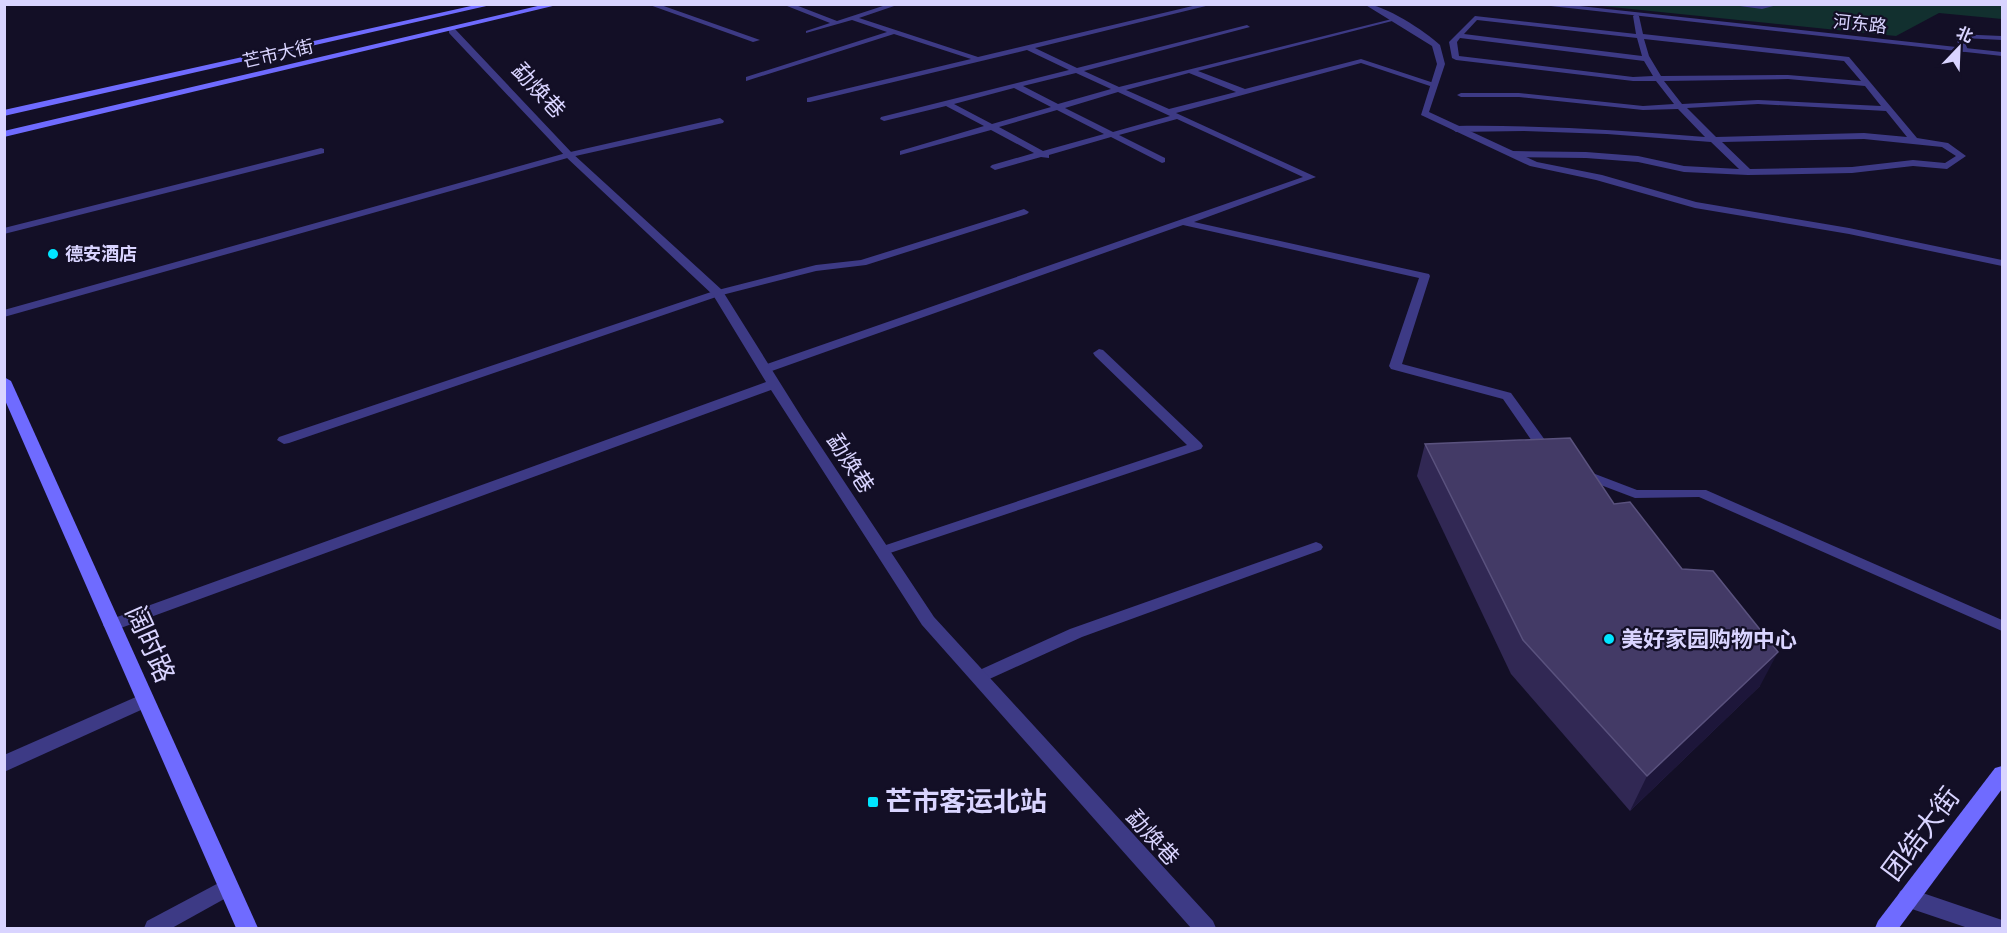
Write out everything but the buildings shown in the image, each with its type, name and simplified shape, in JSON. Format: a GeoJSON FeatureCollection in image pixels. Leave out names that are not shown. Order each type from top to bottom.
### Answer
{"type":"FeatureCollection","features":[{"type":"Feature","properties":{"kind":"main road","name":"芒市大街"},"geometry":{"type":"LineString","coordinates":[[4,113],[492,4]]}},
{"type":"Feature","properties":{"kind":"main road","name":"芒市大街"},"geometry":{"type":"LineString","coordinates":[[4,134],[452,31],[558,4]]}},
{"type":"Feature","properties":{"kind":"main road","name":"阔时路"},"geometry":{"type":"LineString","coordinates":[[4,381],[246,928]]}},
{"type":"Feature","properties":{"kind":"main road","name":"团结大街"},"geometry":{"type":"LineString","coordinates":[[1886,928],[2002,774]]}},
{"type":"Feature","properties":{"kind":"street"},"geometry":{"type":"LineString","coordinates":[[1366,4],[1394,18],[1436,45],[1441,64],[1424,113],[1534,164],[1598,177],[1695,205],[1849,231],[2002,263]]}},
{"type":"Feature","properties":{"kind":"street","name":"河东路"},"geometry":{"type":"LineString","coordinates":[[1536,4],[2002,54]]}},
{"type":"Feature","properties":{"kind":"street","name":"勐焕巷"},"geometry":{"type":"LineString","coordinates":[[452,31],[569,155],[718,293],[774,384],[928,621],[1205,928]]}},
{"type":"Feature","properties":{"kind":"street"},"geometry":{"type":"LineString","coordinates":[[112,625],[774,384]]}},
{"type":"Feature","properties":{"kind":"street"},"geometry":{"type":"LineString","coordinates":[[4,764],[145,700]]}},
{"type":"Feature","properties":{"kind":"street"},"geometry":{"type":"LineString","coordinates":[[1908,898],[1996,928]]}},
{"type":"Feature","properties":{"kind":"lane"},"geometry":{"type":"LineString","coordinates":[[650,4],[756,40]]}},
{"type":"Feature","properties":{"kind":"lane"},"geometry":{"type":"LineString","coordinates":[[784,4],[837,23]]}},
{"type":"Feature","properties":{"kind":"lane"},"geometry":{"type":"LineString","coordinates":[[808,32],[897,4]]}},
{"type":"Feature","properties":{"kind":"lane"},"geometry":{"type":"LineString","coordinates":[[810,99],[1030,49],[1211,4]]}},
{"type":"Feature","properties":{"kind":"lane"},"geometry":{"type":"LineString","coordinates":[[1728,4],[1762,7],[1778,4]]}},
{"type":"Feature","properties":{"kind":"lane"},"geometry":{"type":"LineString","coordinates":[[1636,16],[1646,59],[1659,79],[1681,107],[1748,172]]}},
{"type":"Feature","properties":{"kind":"lane"},"geometry":{"type":"LineString","coordinates":[[851,18],[975,58]]}},
{"type":"Feature","properties":{"kind":"lane"},"geometry":{"type":"LineString","coordinates":[[903,153],[1119,89],[1394,18]]}},
{"type":"Feature","properties":{"kind":"lane"},"geometry":{"type":"LineString","coordinates":[[1865,84],[1788,77],[1633,79],[1456,58],[1453,42],[1475,18],[1846,59],[1914,140]]}},
{"type":"Feature","properties":{"kind":"lane"},"geometry":{"type":"LineString","coordinates":[[884,119],[1247,27]]}},
{"type":"Feature","properties":{"kind":"lane"},"geometry":{"type":"LineString","coordinates":[[749,79],[894,32]]}},
{"type":"Feature","properties":{"kind":"lane"},"geometry":{"type":"LineString","coordinates":[[1459,36],[1646,59]]}},
{"type":"Feature","properties":{"kind":"lane"},"geometry":{"type":"LineString","coordinates":[[1964,50],[1958,36],[2002,38]]}},
{"type":"Feature","properties":{"kind":"lane"},"geometry":{"type":"LineString","coordinates":[[765,369],[1311,177],[1030,49]]}},
{"type":"Feature","properties":{"kind":"lane"},"geometry":{"type":"LineString","coordinates":[[995,167],[1244,92],[1361,61],[1433,84]]}},
{"type":"Feature","properties":{"kind":"lane"},"geometry":{"type":"LineString","coordinates":[[1190,71],[1244,92]]}},
{"type":"Feature","properties":{"kind":"lane"},"geometry":{"type":"LineString","coordinates":[[1014,85],[1162,160]]}},
{"type":"Feature","properties":{"kind":"lane"},"geometry":{"type":"LineString","coordinates":[[1461,95],[1519,95],[1642,108],[1758,102],[1888,109]]}},
{"type":"Feature","properties":{"kind":"lane"},"geometry":{"type":"LineString","coordinates":[[947,103],[1051,159]]}},
{"type":"Feature","properties":{"kind":"lane"},"geometry":{"type":"LineString","coordinates":[[4,314],[569,155],[720,120]]}},
{"type":"Feature","properties":{"kind":"lane"},"geometry":{"type":"LineString","coordinates":[[1456,129],[1524,128],[1607,131],[1716,140],[1864,136],[1945,145],[1962,156],[1947,166],[1913,163],[1852,170],[1748,172],[1684,169],[1638,159],[1586,155],[1512,154]]}},
{"type":"Feature","properties":{"kind":"lane"},"geometry":{"type":"LineString","coordinates":[[4,231],[321,151]]}},
{"type":"Feature","properties":{"kind":"lane"},"geometry":{"type":"LineString","coordinates":[[284,440],[718,293],[816,268],[862,263],[1024,212]]}},
{"type":"Feature","properties":{"kind":"lane"},"geometry":{"type":"LineString","coordinates":[[1182,222],[1425,276],[1395,366],[1507,396],[1553,462],[1635,494],[1701,493],[2002,626]]}},
{"type":"Feature","properties":{"kind":"lane"},"geometry":{"type":"LineString","coordinates":[[882,551],[1196,446],[1099,353]]}},
{"type":"Feature","properties":{"kind":"lane"},"geometry":{"type":"LineString","coordinates":[[979,677],[1076,633],[1316,547]]}},
{"type":"Feature","properties":{"kind":"lane"},"geometry":{"type":"LineString","coordinates":[[154,928],[228,887]]}},
{"type":"Feature","properties":{"kind":"green space"},"geometry":{"type":"Polygon","coordinates":[[[2002,4],[2002,19],[1939,13],[1896,36],[1592,5],[2002,4]]]}},
{"type":"Feature","properties":{"kind":"place","name":"德安酒店"},"geometry":{"type":"Point","coordinates":[53,254]}},
{"type":"Feature","properties":{"kind":"place","name":"美好家园购物中心"},"geometry":{"type":"Point","coordinates":[1609,639]}},
{"type":"Feature","properties":{"kind":"place","name":"芒市客运北站"},"geometry":{"type":"Point","coordinates":[873,802]}}]}
